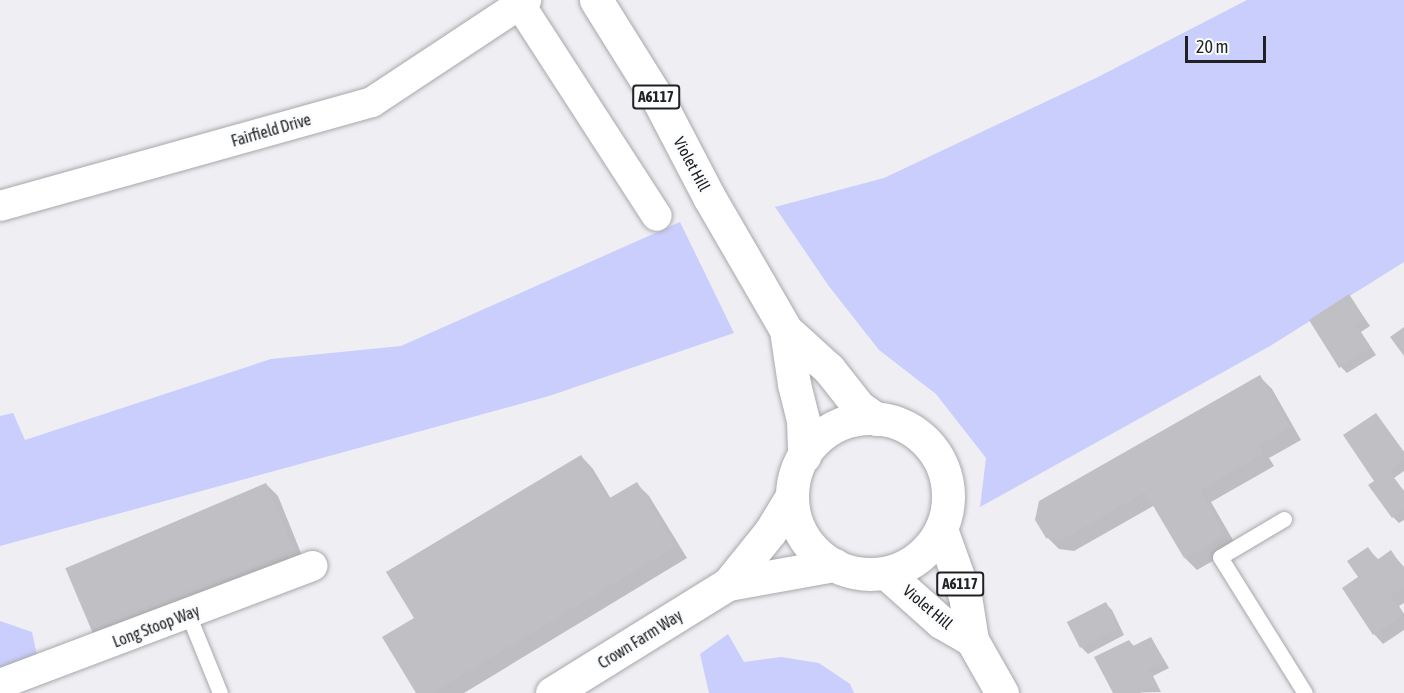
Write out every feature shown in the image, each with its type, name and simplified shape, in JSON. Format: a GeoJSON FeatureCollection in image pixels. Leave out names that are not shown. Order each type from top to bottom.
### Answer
{"type":"FeatureCollection","features":[{"type":"Feature","properties":{"kind":"main road","name":"Violet Hill"},"geometry":{"type":"LineString","coordinates":[[596,0],[659,101],[709,197],[786,330],[829,369],[859,407],[876,419]]}},
{"type":"Feature","properties":{"kind":"main road","name":"Violet Hill"},"geometry":{"type":"LineString","coordinates":[[786,330],[794,384],[804,420],[804,456]]}},
{"type":"Feature","properties":{"kind":"main road","name":"A6117"},"geometry":{"type":"LineString","coordinates":[[876,419],[897,423],[916,433],[932,448],[942,466],[948,487],[947,509],[941,529],[932,545],[919,558],[886,573],[862,574],[834,565],[819,555],[803,536],[795,517],[792,496],[795,475],[804,456],[823,435],[848,422],[876,419]]}},
{"type":"Feature","properties":{"kind":"main road","name":"Crown Farm Way"},"geometry":{"type":"LineString","coordinates":[[552,693],[728,584],[770,532],[792,496]]}},
{"type":"Feature","properties":{"kind":"main road","name":"Violet Hill"},"geometry":{"type":"LineString","coordinates":[[941,529],[965,596],[972,640],[1002,693]]}},
{"type":"Feature","properties":{"kind":"main road","name":"Crown Farm Way"},"geometry":{"type":"LineString","coordinates":[[728,584],[834,565]]}},
{"type":"Feature","properties":{"kind":"main road","name":"Violet Hill"},"geometry":{"type":"LineString","coordinates":[[886,573],[941,622],[972,640]]}},
{"type":"Feature","properties":{"kind":"street","name":"Fairfield Drive"},"geometry":{"type":"LineString","coordinates":[[0,206],[372,102],[521,1],[657,216]]}},
{"type":"Feature","properties":{"kind":"street","name":"Long Stoop Way"},"geometry":{"type":"LineString","coordinates":[[0,684],[41,683],[188,614],[312,566]]}},
{"type":"Feature","properties":{"kind":"lane"},"geometry":{"type":"LineString","coordinates":[[1284,519],[1220,556],[1305,693]]}},
{"type":"Feature","properties":{"kind":"lane"},"geometry":{"type":"LineString","coordinates":[[188,614],[220,693]]}},
{"type":"Feature","properties":{"kind":"shaded area"},"geometry":{"type":"Polygon","coordinates":[[[1247,0],[1404,0],[1404,262],[1270,346],[980,507],[986,458],[936,394],[879,350],[828,285],[775,207],[884,178],[1096,78],[1247,0]]]}},
{"type":"Feature","properties":{"kind":"shaded area"},"geometry":{"type":"Polygon","coordinates":[[[680,222],[734,333],[549,396],[0,546],[0,416],[13,413],[25,440],[271,359],[401,346],[680,222]]]}},
{"type":"Feature","properties":{"kind":"shaded area"},"geometry":{"type":"Polygon","coordinates":[[[0,621],[32,632],[37,655],[0,668],[0,621]]]}},
{"type":"Feature","properties":{"kind":"shaded area"},"geometry":{"type":"Polygon","coordinates":[[[728,634],[744,662],[781,657],[819,663],[850,684],[854,693],[709,693],[700,654],[728,634]]]}},
{"type":"Feature","properties":{"kind":"building"},"geometry":{"type":"Polygon","coordinates":[[[1349,294],[1365,319],[1355,325],[1370,348],[1339,368],[1309,320],[1349,294]]]}},
{"type":"Feature","properties":{"kind":"building"},"geometry":{"type":"Polygon","coordinates":[[[1404,327],[1404,356],[1390,337],[1404,327]]]}},
{"type":"Feature","properties":{"kind":"building"},"geometry":{"type":"Polygon","coordinates":[[[1260,375],[1290,427],[1258,446],[1263,454],[1200,490],[1225,535],[1184,558],[1145,492],[1061,540],[1046,538],[1035,520],[1039,501],[1260,375]]]}},
{"type":"Feature","properties":{"kind":"building"},"geometry":{"type":"Polygon","coordinates":[[[1376,413],[1404,452],[1404,460],[1389,471],[1404,492],[1404,509],[1392,518],[1368,485],[1374,481],[1343,435],[1376,413]]]}},
{"type":"Feature","properties":{"kind":"building"},"geometry":{"type":"Polygon","coordinates":[[[581,455],[608,499],[637,482],[676,546],[432,693],[416,693],[382,637],[414,618],[386,572],[581,455]]]}},
{"type":"Feature","properties":{"kind":"building"},"geometry":{"type":"Polygon","coordinates":[[[266,483],[295,550],[94,635],[65,568],[266,483]]]}},
{"type":"Feature","properties":{"kind":"building"},"geometry":{"type":"Polygon","coordinates":[[[1368,547],[1377,560],[1391,550],[1404,570],[1404,587],[1390,596],[1403,615],[1373,635],[1342,588],[1358,577],[1347,561],[1368,547]]]}},
{"type":"Feature","properties":{"kind":"building"},"geometry":{"type":"Polygon","coordinates":[[[1106,602],[1119,628],[1080,648],[1067,622],[1106,602]]]}},
{"type":"Feature","properties":{"kind":"building"},"geometry":{"type":"Polygon","coordinates":[[[1151,637],[1164,661],[1148,669],[1156,685],[1140,693],[1113,693],[1094,657],[1129,640],[1133,646],[1151,637]]]}}]}
